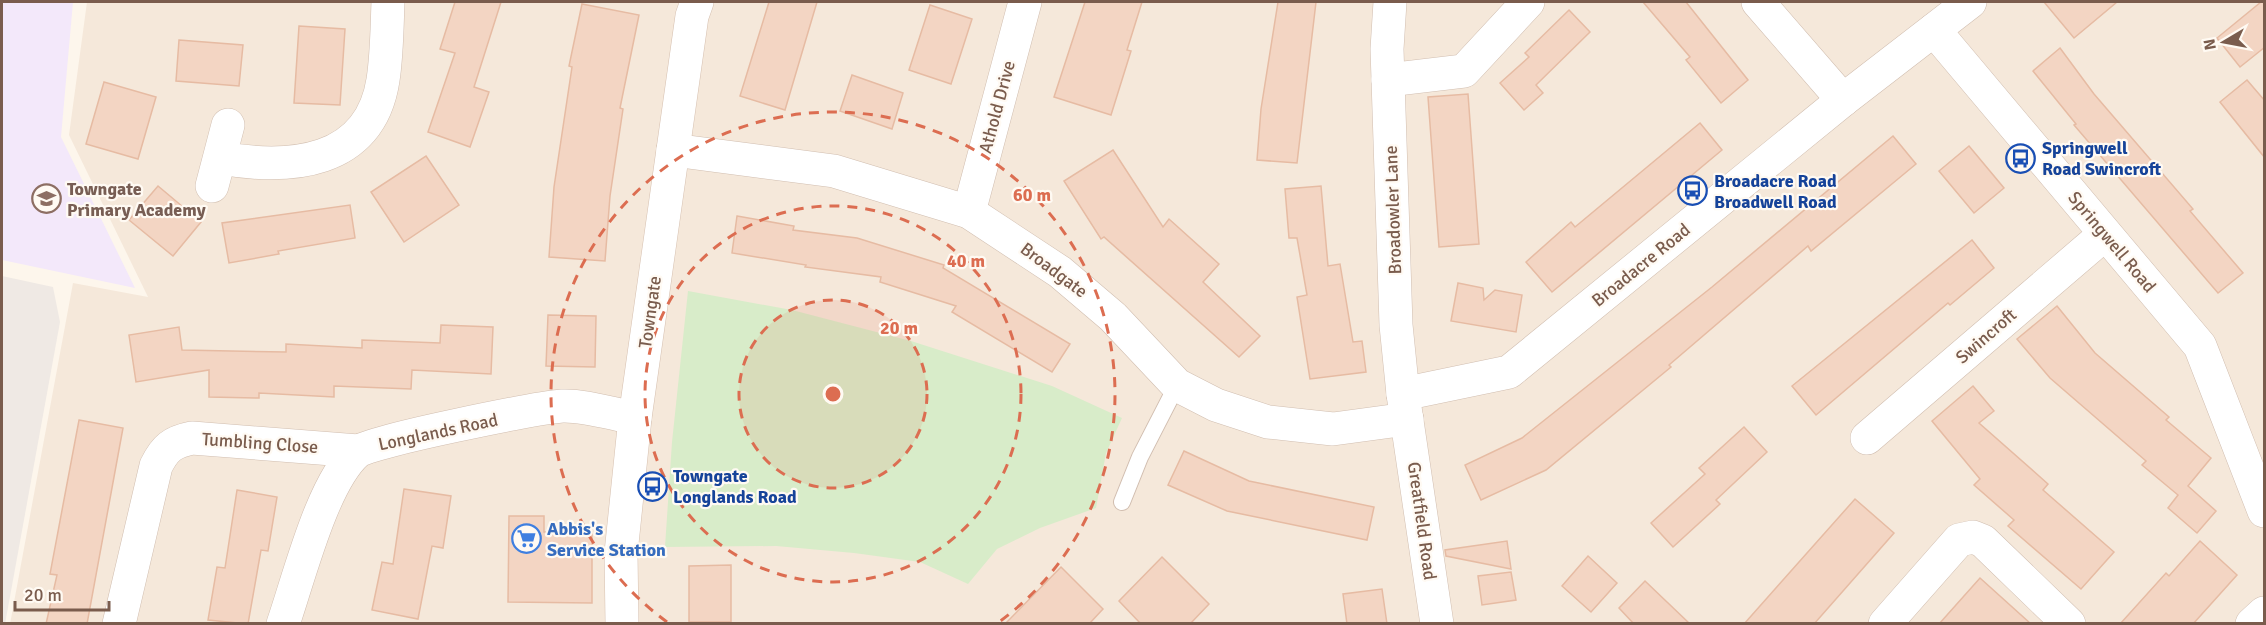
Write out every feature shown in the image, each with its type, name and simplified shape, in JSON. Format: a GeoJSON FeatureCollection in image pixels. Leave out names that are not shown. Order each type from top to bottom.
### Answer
{"type":"FeatureCollection","features":[{"type":"Feature","properties":{"kind":"street"},"geometry":{"type":"LineString","coordinates":[[228,125],[216,172],[249,163],[304,162],[329,153],[356,136],[373,113],[383,81],[388,2]]}},
{"type":"Feature","properties":{"kind":"street","name":"Towngate"},"geometry":{"type":"LineString","coordinates":[[622,624],[621,553],[635,418],[692,16],[696,2]]}},
{"type":"Feature","properties":{"kind":"street","name":"Athold Drive"},"geometry":{"type":"LineString","coordinates":[[969,212],[1025,2]]}},
{"type":"Feature","properties":{"kind":"street","name":"Broadowler Lane"},"geometry":{"type":"LineString","coordinates":[[1390,2],[1387,49],[1396,325],[1405,406]]}},
{"type":"Feature","properties":{"kind":"street"},"geometry":{"type":"LineString","coordinates":[[1388,80],[1464,71],[1528,2]]}},
{"type":"Feature","properties":{"kind":"street"},"geometry":{"type":"LineString","coordinates":[[1758,2],[1843,100]]}},
{"type":"Feature","properties":{"kind":"street","name":"Broadacre Road"},"geometry":{"type":"LineString","coordinates":[[1405,406],[1509,372],[1843,100],[1970,2]]}},
{"type":"Feature","properties":{"kind":"street","name":"Springwell Road"},"geometry":{"type":"LineString","coordinates":[[1934,30],[2200,346],[2258,470],[2265,511]]}},
{"type":"Feature","properties":{"kind":"street","name":"Broadgate"},"geometry":{"type":"LineString","coordinates":[[673,150],[834,171],[969,212],[1060,272],[1113,317],[1177,385],[1216,405],[1268,422],[1333,429],[1405,406]]}},
{"type":"Feature","properties":{"kind":"street","name":"Swincroft"},"geometry":{"type":"LineString","coordinates":[[1867,438],[2105,234]]}},
{"type":"Feature","properties":{"kind":"street","name":"Longlands Road"},"geometry":{"type":"LineString","coordinates":[[283,624],[326,500],[340,472],[358,451],[393,440],[563,406],[635,418]]}},
{"type":"Feature","properties":{"kind":"street","name":"Greatfield Road"},"geometry":{"type":"LineString","coordinates":[[1405,406],[1437,624]]}},
{"type":"Feature","properties":{"kind":"street","name":"Tumbling Close"},"geometry":{"type":"LineString","coordinates":[[119,624],[156,466],[163,451],[175,441],[192,438],[358,451]]}},
{"type":"Feature","properties":{"kind":"street"},"geometry":{"type":"LineString","coordinates":[[1885,624],[1959,540],[1972,537],[1983,541],[2069,624]]}},
{"type":"Feature","properties":{"kind":"street"},"geometry":{"type":"LineString","coordinates":[[2252,624],[2265,613]]}},
{"type":"Feature","properties":{"kind":"lane"},"geometry":{"type":"LineString","coordinates":[[1122,502],[1140,457],[1177,385]]}},
{"type":"Feature","properties":{"kind":"shaded area","name":"Towngate Primary Academy"},"geometry":{"type":"Polygon","coordinates":[[[2,2],[73,2],[61,137],[135,288],[2,260],[2,2]]]}},
{"type":"Feature","properties":{"kind":"shaded area"},"geometry":{"type":"Polygon","coordinates":[[[87,2],[2264,2],[2264,623],[10,624],[73,283],[148,297],[69,135],[87,2]]]}},
{"type":"Feature","properties":{"kind":"shaded area"},"geometry":{"type":"Polygon","coordinates":[[[2,276],[53,287],[60,322],[5,624],[2,623],[2,276]]]}},
{"type":"Feature","properties":{"kind":"green space"},"geometry":{"type":"Polygon","coordinates":[[[688,291],[792,310],[911,341],[1052,386],[1122,418],[1106,453],[1096,508],[1040,528],[997,549],[968,584],[920,562],[854,553],[776,546],[665,547],[672,442],[688,291]]]}},
{"type":"Feature","properties":{"kind":"building"},"geometry":{"type":"Polygon","coordinates":[[[455,2],[501,2],[474,87],[489,92],[470,147],[428,132],[455,53],[440,49],[455,2]]]}},
{"type":"Feature","properties":{"kind":"building"},"geometry":{"type":"Polygon","coordinates":[[[769,2],[817,2],[785,110],[740,96],[769,2]]]}},
{"type":"Feature","properties":{"kind":"building"},"geometry":{"type":"Polygon","coordinates":[[[1085,2],[1142,2],[1127,50],[1131,51],[1111,115],[1054,97],[1085,2]]]}},
{"type":"Feature","properties":{"kind":"building"},"geometry":{"type":"Polygon","coordinates":[[[1278,2],[1316,2],[1297,163],[1257,160],[1261,109],[1278,2]]]}},
{"type":"Feature","properties":{"kind":"building"},"geometry":{"type":"Polygon","coordinates":[[[1643,2],[1686,2],[1748,80],[1721,103],[1686,60],[1690,57],[1643,2]]]}},
{"type":"Feature","properties":{"kind":"building"},"geometry":{"type":"Polygon","coordinates":[[[2044,2],[2117,2],[2074,38],[2044,2]]]}},
{"type":"Feature","properties":{"kind":"building"},"geometry":{"type":"Polygon","coordinates":[[[2261,2],[2265,2],[2265,47],[2240,67],[2217,38],[2261,2]]]}},
{"type":"Feature","properties":{"kind":"building"},"geometry":{"type":"Polygon","coordinates":[[[582,4],[639,15],[620,108],[623,109],[610,196],[605,261],[549,257],[554,187],[572,67],[569,66],[582,4]]]}},
{"type":"Feature","properties":{"kind":"building"},"geometry":{"type":"Polygon","coordinates":[[[930,5],[972,19],[951,84],[909,70],[930,5]]]}},
{"type":"Feature","properties":{"kind":"building"},"geometry":{"type":"Polygon","coordinates":[[[1569,10],[1590,32],[1536,85],[1543,93],[1524,110],[1500,83],[1529,57],[1525,53],[1569,10]]]}},
{"type":"Feature","properties":{"kind":"building"},"geometry":{"type":"Polygon","coordinates":[[[299,26],[345,29],[340,105],[294,103],[299,26]]]}},
{"type":"Feature","properties":{"kind":"building"},"geometry":{"type":"Polygon","coordinates":[[[179,40],[243,45],[239,86],[176,81],[179,40]]]}},
{"type":"Feature","properties":{"kind":"building"},"geometry":{"type":"Polygon","coordinates":[[[2060,48],[2094,94],[2193,209],[2190,211],[2243,273],[2218,293],[2074,125],[2076,124],[2033,71],[2060,48]]]}},
{"type":"Feature","properties":{"kind":"building"},"geometry":{"type":"Polygon","coordinates":[[[852,75],[903,93],[892,129],[840,111],[852,75]]]}},
{"type":"Feature","properties":{"kind":"building"},"geometry":{"type":"Polygon","coordinates":[[[2247,80],[2265,101],[2265,158],[2220,102],[2247,80]]]}},
{"type":"Feature","properties":{"kind":"building"},"geometry":{"type":"Polygon","coordinates":[[[104,82],[156,97],[138,159],[86,144],[104,82]]]}},
{"type":"Feature","properties":{"kind":"building"},"geometry":{"type":"Polygon","coordinates":[[[1468,94],[1479,244],[1439,247],[1428,97],[1468,94]]]}},
{"type":"Feature","properties":{"kind":"building"},"geometry":{"type":"Polygon","coordinates":[[[1700,123],[1722,150],[1552,292],[1526,262],[1571,222],[1575,227],[1700,123]]]}},
{"type":"Feature","properties":{"kind":"building"},"geometry":{"type":"Polygon","coordinates":[[[1893,136],[1916,164],[1811,251],[1808,246],[1669,365],[1671,367],[1546,470],[1481,500],[1465,465],[1522,438],[1712,287],[1893,136]]]}},
{"type":"Feature","properties":{"kind":"building"},"geometry":{"type":"Polygon","coordinates":[[[1969,146],[2004,188],[1974,213],[1939,171],[1969,146]]]}},
{"type":"Feature","properties":{"kind":"building"},"geometry":{"type":"Polygon","coordinates":[[[1113,150],[1163,227],[1169,219],[1219,264],[1203,282],[1260,336],[1239,357],[1104,237],[1101,239],[1064,181],[1113,150]]]}},
{"type":"Feature","properties":{"kind":"building"},"geometry":{"type":"Polygon","coordinates":[[[426,156],[459,205],[404,242],[371,192],[426,156]]]}},
{"type":"Feature","properties":{"kind":"building"},"geometry":{"type":"Polygon","coordinates":[[[158,186],[201,222],[173,256],[129,220],[158,186]]]}},
{"type":"Feature","properties":{"kind":"building"},"geometry":{"type":"Polygon","coordinates":[[[1321,186],[1328,266],[1340,264],[1353,342],[1362,341],[1366,372],[1310,379],[1297,297],[1307,295],[1297,238],[1289,238],[1285,189],[1321,186]]]}},
{"type":"Feature","properties":{"kind":"building"},"geometry":{"type":"Polygon","coordinates":[[[350,205],[355,238],[278,251],[279,254],[229,263],[222,223],[350,205]]]}},
{"type":"Feature","properties":{"kind":"building"},"geometry":{"type":"Polygon","coordinates":[[[737,216],[794,226],[793,230],[857,238],[944,265],[943,268],[1070,344],[1052,372],[952,312],[956,306],[880,282],[881,277],[805,267],[806,265],[732,253],[737,216]]]}},
{"type":"Feature","properties":{"kind":"building"},"geometry":{"type":"Polygon","coordinates":[[[1972,240],[1994,268],[1950,305],[1948,303],[1816,415],[1792,386],[1972,240]]]}},
{"type":"Feature","properties":{"kind":"building"},"geometry":{"type":"Polygon","coordinates":[[[1458,283],[1483,288],[1484,300],[1495,290],[1522,295],[1516,332],[1451,321],[1458,283]]]}},
{"type":"Feature","properties":{"kind":"building"},"geometry":{"type":"Polygon","coordinates":[[[2057,306],[2095,353],[2169,417],[2166,420],[2211,458],[2188,486],[2216,511],[2197,533],[2168,508],[2178,495],[2142,465],[2146,461],[2050,378],[2017,339],[2057,306]]]}},
{"type":"Feature","properties":{"kind":"building"},"geometry":{"type":"Polygon","coordinates":[[[548,315],[596,316],[595,367],[546,366],[548,315]]]}},
{"type":"Feature","properties":{"kind":"building"},"geometry":{"type":"Polygon","coordinates":[[[441,325],[493,327],[491,374],[412,370],[411,389],[334,386],[334,397],[259,393],[259,398],[209,397],[209,370],[136,382],[129,335],[179,327],[182,350],[286,352],[286,344],[362,348],[362,340],[440,343],[441,325]]]}},
{"type":"Feature","properties":{"kind":"building"},"geometry":{"type":"Polygon","coordinates":[[[1973,386],[1994,411],[1979,423],[2048,484],[2043,490],[2114,552],[2081,589],[2008,526],[2014,520],[1974,485],[1980,479],[1932,421],[1973,386]]]}},
{"type":"Feature","properties":{"kind":"building"},"geometry":{"type":"Polygon","coordinates":[[[79,420],[123,428],[87,624],[46,624],[57,575],[50,574],[79,420]]]}},
{"type":"Feature","properties":{"kind":"building"},"geometry":{"type":"Polygon","coordinates":[[[1744,427],[1767,452],[1716,500],[1720,504],[1673,547],[1651,523],[1705,474],[1699,468],[1744,427]]]}},
{"type":"Feature","properties":{"kind":"building"},"geometry":{"type":"Polygon","coordinates":[[[1184,451],[1249,481],[1374,507],[1367,540],[1227,511],[1168,485],[1184,451]]]}},
{"type":"Feature","properties":{"kind":"building"},"geometry":{"type":"Polygon","coordinates":[[[404,489],[451,496],[443,548],[432,546],[418,619],[372,610],[382,562],[393,564],[404,489]]]}},
{"type":"Feature","properties":{"kind":"building"},"geometry":{"type":"Polygon","coordinates":[[[237,490],[277,497],[268,551],[261,550],[248,624],[208,620],[217,567],[225,568],[237,490]]]}},
{"type":"Feature","properties":{"kind":"building"},"geometry":{"type":"Polygon","coordinates":[[[1855,499],[1894,533],[1814,624],[1744,624],[1855,499]]]}},
{"type":"Feature","properties":{"kind":"building"},"geometry":{"type":"Polygon","coordinates":[[[509,516],[544,516],[544,532],[592,532],[592,603],[508,602],[509,516]]]}},
{"type":"Feature","properties":{"kind":"building"},"geometry":{"type":"Polygon","coordinates":[[[1507,541],[1511,569],[1446,556],[1445,550],[1507,541]]]}},
{"type":"Feature","properties":{"kind":"building"},"geometry":{"type":"Polygon","coordinates":[[[2200,541],[2237,575],[2193,624],[2120,624],[2166,573],[2169,576],[2200,541]]]}},
{"type":"Feature","properties":{"kind":"building"},"geometry":{"type":"Polygon","coordinates":[[[1588,556],[1617,583],[1591,612],[1562,586],[1588,556]]]}},
{"type":"Feature","properties":{"kind":"building"},"geometry":{"type":"Polygon","coordinates":[[[1162,557],[1209,604],[1190,624],[1141,624],[1119,601],[1162,557]]]}},
{"type":"Feature","properties":{"kind":"building"},"geometry":{"type":"Polygon","coordinates":[[[731,565],[731,622],[689,622],[689,566],[731,565]]]}},
{"type":"Feature","properties":{"kind":"building"},"geometry":{"type":"Polygon","coordinates":[[[1061,567],[1103,609],[1089,624],[1005,624],[1061,567]]]}},
{"type":"Feature","properties":{"kind":"building"},"geometry":{"type":"Polygon","coordinates":[[[1511,572],[1516,600],[1482,605],[1478,576],[1511,572]]]}},
{"type":"Feature","properties":{"kind":"building"},"geometry":{"type":"Polygon","coordinates":[[[1980,578],[2031,624],[1939,624],[1980,578]]]}},
{"type":"Feature","properties":{"kind":"building"},"geometry":{"type":"Polygon","coordinates":[[[1645,581],[1690,624],[1634,624],[1619,608],[1645,581]]]}},
{"type":"Feature","properties":{"kind":"building"},"geometry":{"type":"Polygon","coordinates":[[[1382,589],[1387,624],[1347,624],[1343,594],[1382,589]]]}},
{"type":"Feature","properties":{"kind":"place","name":"Springwell Road Swincroft"},"geometry":{"type":"Point","coordinates":[2021,158]}},
{"type":"Feature","properties":{"kind":"place","name":"Broadacre Road Broadwell Road"},"geometry":{"type":"Point","coordinates":[1693,191]}},
{"type":"Feature","properties":{"kind":"place","name":"Towngate Primary Academy"},"geometry":{"type":"Point","coordinates":[46,199]}},
{"type":"Feature","properties":{"kind":"place","name":"Towngate Longlands Road"},"geometry":{"type":"Point","coordinates":[652,486]}},
{"type":"Feature","properties":{"kind":"place","name":"Abbis's Service Station"},"geometry":{"type":"Point","coordinates":[526,539]}}]}
